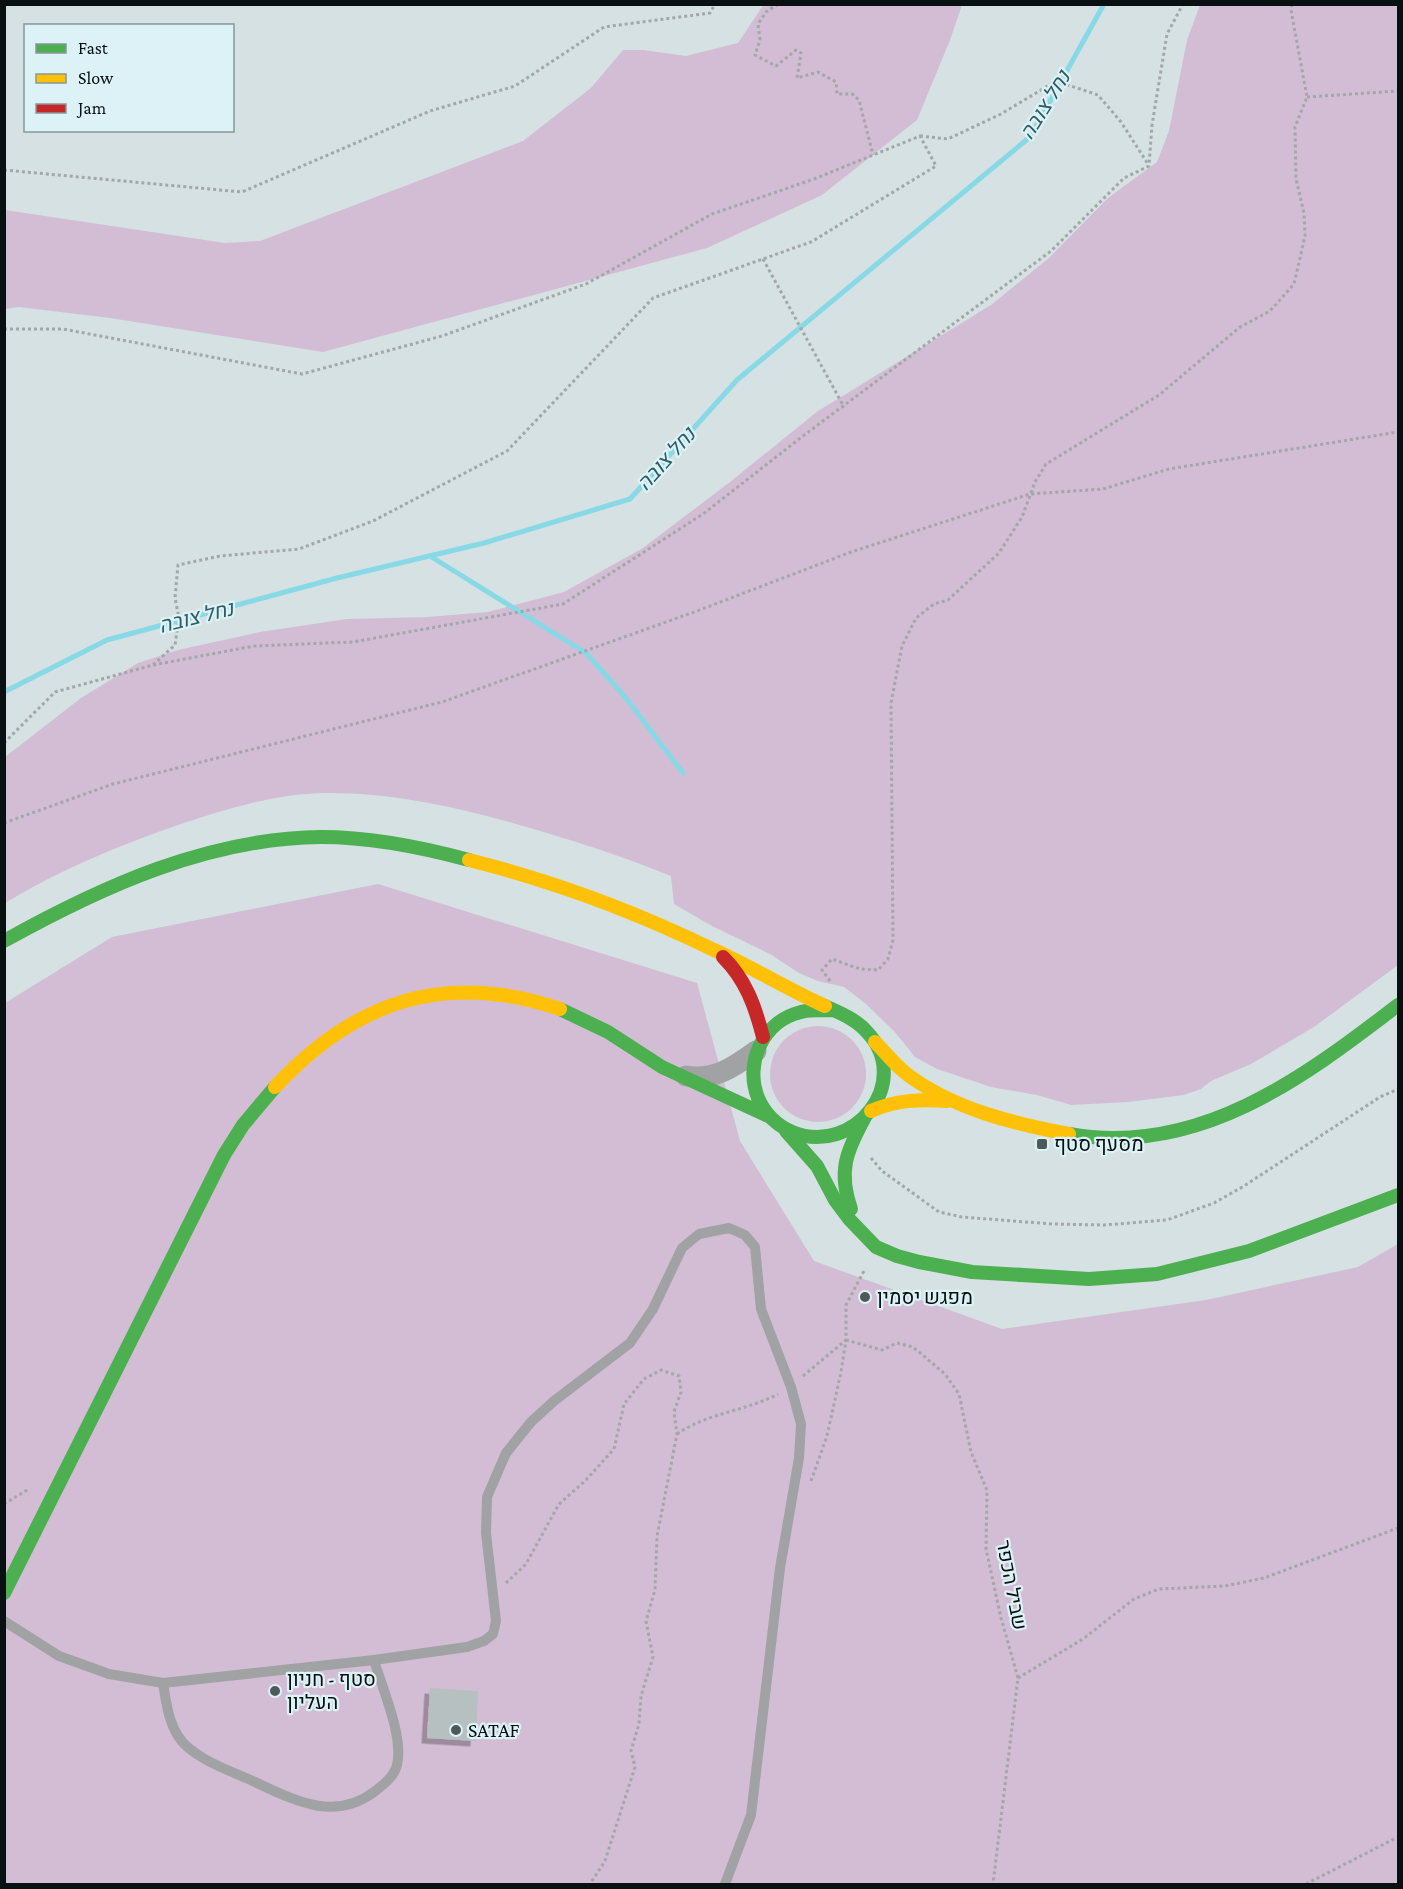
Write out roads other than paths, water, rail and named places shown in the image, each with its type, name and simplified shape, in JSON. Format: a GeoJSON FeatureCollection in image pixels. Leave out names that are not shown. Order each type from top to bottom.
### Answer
{"type":"FeatureCollection","features":[{"type":"Feature","properties":{"kind":"main road"},"geometry":{"type":"LineString","coordinates":[[4,941],[114,886],[234,848],[270,841],[328,837],[390,842],[507,870],[579,892],[630,911],[849,1016],[864,1027],[875,1042],[922,1085],[956,1102],[1009,1120],[1073,1136],[1116,1139],[1159,1135],[1202,1124],[1243,1108],[1286,1084],[1344,1046],[1398,1005]]}},
{"type":"Feature","properties":{"kind":"main road"},"geometry":{"type":"LineString","coordinates":[[704,945],[719,954],[741,976],[755,1005],[760,1044]]}},
{"type":"Feature","properties":{"kind":"main road"},"geometry":{"type":"LineString","coordinates":[[4,1593],[224,1155],[240,1129],[272,1089],[304,1058],[338,1033],[381,1009],[427,995],[452,992],[535,1001],[553,1006],[589,1021],[661,1067],[695,1085],[729,1096],[768,1116],[786,1131],[817,1166],[835,1200],[876,1247],[919,1262],[972,1272],[1089,1279],[1157,1274],[1187,1269],[1249,1251],[1398,1195]]}},
{"type":"Feature","properties":{"kind":"main road"},"geometry":{"type":"LineString","coordinates":[[768,1116],[759,1102],[753,1085],[752,1068],[760,1044],[780,1020],[801,1010],[817,1008],[833,1010]]}},
{"type":"Feature","properties":{"kind":"main road"},"geometry":{"type":"LineString","coordinates":[[862,1233],[849,1203],[843,1168],[848,1148],[879,1095],[883,1077],[882,1059],[875,1042]]}},
{"type":"Feature","properties":{"kind":"main road"},"geometry":{"type":"LineString","coordinates":[[786,1131],[806,1138],[827,1138],[847,1132],[886,1104],[906,1100],[956,1102]]}},
{"type":"Feature","properties":{"kind":"street"},"geometry":{"type":"LineString","coordinates":[[661,1067],[676,1074],[706,1077],[720,1074],[735,1066],[760,1044]]}},
{"type":"Feature","properties":{"kind":"lane"},"geometry":{"type":"LineString","coordinates":[[4,1621],[59,1656],[109,1674],[163,1683],[374,1660],[467,1647],[484,1641],[493,1634],[496,1622],[486,1533],[487,1497],[506,1453],[531,1422],[554,1401],[630,1343],[653,1309],[682,1248],[699,1234],[729,1228],[745,1235],[755,1247],[761,1309],[791,1387],[801,1424],[799,1458],[780,1568],[750,1815],[725,1884]]}},
{"type":"Feature","properties":{"kind":"lane"},"geometry":{"type":"LineString","coordinates":[[163,1683],[168,1714],[178,1737],[197,1753],[212,1763],[298,1801],[324,1807],[347,1806],[367,1797],[387,1782],[397,1767],[400,1744],[374,1660]]}},
{"type":"Feature","properties":{"kind":"waterway","name":"נחל צובה"},"geometry":{"type":"LineString","coordinates":[[4,692],[107,640],[337,578],[484,543],[630,499],[737,380],[1030,137],[1104,4]]}},
{"type":"Feature","properties":{"kind":"waterway"},"geometry":{"type":"LineString","coordinates":[[430,556],[586,653],[626,698],[683,773]]}},
{"type":"Feature","properties":{"kind":"place","name":"מסעף סטף"},"geometry":{"type":"Point","coordinates":[1042,1144]}},
{"type":"Feature","properties":{"kind":"place","name":"מפגש יסמין"},"geometry":{"type":"Point","coordinates":[865,1297]}},
{"type":"Feature","properties":{"kind":"place","name":"סטף - חניון העליון"},"geometry":{"type":"Point","coordinates":[275,1691]}},
{"type":"Feature","properties":{"kind":"place","name":"SATAF"},"geometry":{"type":"Point","coordinates":[456,1730]}}]}
